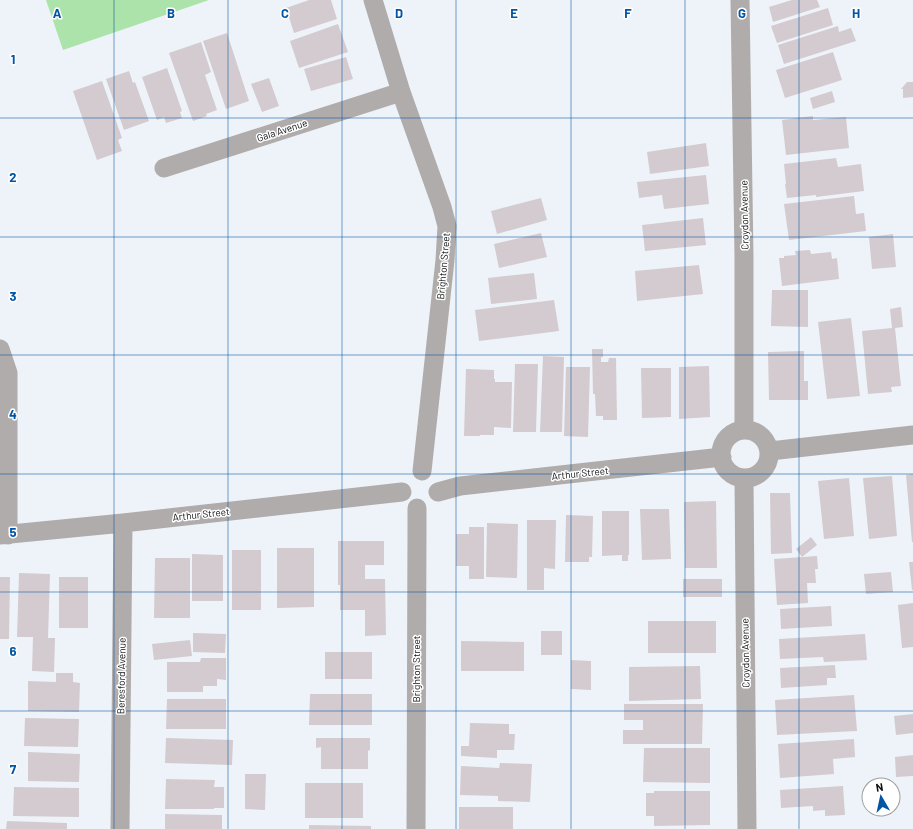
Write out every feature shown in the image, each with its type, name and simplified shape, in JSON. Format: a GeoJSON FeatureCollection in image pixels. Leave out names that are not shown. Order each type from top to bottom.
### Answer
{"type":"FeatureCollection","features":[{"type":"Feature","properties":{"kind":"street","name":"Brighton Street"},"geometry":{"type":"LineString","coordinates":[[372,0],[401,92],[442,207],[447,226],[445,260],[422,471]]}},
{"type":"Feature","properties":{"kind":"street","name":"Croydon Avenue"},"geometry":{"type":"LineString","coordinates":[[740,0],[744,234],[744,430]]}},
{"type":"Feature","properties":{"kind":"street","name":"Gala Avenue"},"geometry":{"type":"LineString","coordinates":[[164,168],[401,92]]}},
{"type":"Feature","properties":{"kind":"street"},"geometry":{"type":"LineString","coordinates":[[0,349],[8,373],[4,535]]}},
{"type":"Feature","properties":{"kind":"street"},"geometry":{"type":"LineString","coordinates":[[744,430],[752,430],[764,438],[770,451],[769,459],[760,473],[752,477],[744,478],[737,476],[727,469],[723,463],[722,457],[722,449],[725,441],[737,431],[744,430]]}},
{"type":"Feature","properties":{"kind":"street"},"geometry":{"type":"LineString","coordinates":[[770,451],[913,435]]}},
{"type":"Feature","properties":{"kind":"street","name":"Arthur Street"},"geometry":{"type":"LineString","coordinates":[[438,492],[460,486],[722,457]]}},
{"type":"Feature","properties":{"kind":"street"},"geometry":{"type":"LineString","coordinates":[[422,471],[433,476],[438,486],[437,498],[433,503],[423,508],[417,508],[407,503],[402,492],[403,482],[406,477],[416,472],[422,471]]}},
{"type":"Feature","properties":{"kind":"street","name":"Croydon Avenue"},"geometry":{"type":"LineString","coordinates":[[744,478],[747,829]]}},
{"type":"Feature","properties":{"kind":"street","name":"Arthur Street"},"geometry":{"type":"LineString","coordinates":[[4,535],[402,492]]}},
{"type":"Feature","properties":{"kind":"street","name":"Brighton Street"},"geometry":{"type":"LineString","coordinates":[[416,829],[417,508]]}},
{"type":"Feature","properties":{"kind":"street","name":"Beresford Avenue"},"geometry":{"type":"LineString","coordinates":[[120,829],[123,523]]}},
{"type":"Feature","properties":{"kind":"green space"},"geometry":{"type":"Polygon","coordinates":[[[46,0],[209,0],[63,50],[46,0]]]}},
{"type":"Feature","properties":{"kind":"building"},"geometry":{"type":"Polygon","coordinates":[[[309,0],[331,0],[337,19],[294,33],[286,8],[309,0]]]}},
{"type":"Feature","properties":{"kind":"building"},"geometry":{"type":"Polygon","coordinates":[[[792,0],[817,0],[820,7],[773,22],[769,7],[792,0]]]}},
{"type":"Feature","properties":{"kind":"building"},"geometry":{"type":"Polygon","coordinates":[[[828,8],[833,25],[777,43],[771,26],[828,8]]]}},
{"type":"Feature","properties":{"kind":"building"},"geometry":{"type":"Polygon","coordinates":[[[338,24],[348,52],[299,68],[290,41],[338,24]]]}},
{"type":"Feature","properties":{"kind":"building"},"geometry":{"type":"Polygon","coordinates":[[[838,26],[839,32],[851,28],[856,41],[784,64],[778,45],[838,26]]]}},
{"type":"Feature","properties":{"kind":"building"},"geometry":{"type":"Polygon","coordinates":[[[227,33],[249,101],[226,109],[203,41],[227,33]]]}},
{"type":"Feature","properties":{"kind":"building"},"geometry":{"type":"Polygon","coordinates":[[[201,42],[211,72],[205,75],[217,110],[206,114],[207,116],[193,121],[169,53],[201,42]]]}},
{"type":"Feature","properties":{"kind":"building"},"geometry":{"type":"Polygon","coordinates":[[[833,52],[842,80],[785,98],[776,70],[833,52]]]}},
{"type":"Feature","properties":{"kind":"building"},"geometry":{"type":"Polygon","coordinates":[[[346,57],[353,79],[311,91],[304,69],[346,57]]]}},
{"type":"Feature","properties":{"kind":"building"},"geometry":{"type":"Polygon","coordinates":[[[167,68],[182,111],[180,112],[182,118],[166,123],[164,117],[157,120],[142,77],[167,68]]]}},
{"type":"Feature","properties":{"kind":"building"},"geometry":{"type":"Polygon","coordinates":[[[129,71],[133,83],[135,82],[149,121],[124,130],[106,79],[129,71]]]}},
{"type":"Feature","properties":{"kind":"building"},"geometry":{"type":"Polygon","coordinates":[[[269,78],[279,106],[262,112],[251,84],[269,78]]]}},
{"type":"Feature","properties":{"kind":"building"},"geometry":{"type":"Polygon","coordinates":[[[102,81],[122,138],[118,140],[122,151],[97,160],[73,91],[102,81]]]}},
{"type":"Feature","properties":{"kind":"building"},"geometry":{"type":"Polygon","coordinates":[[[907,82],[913,82],[913,97],[903,98],[903,89],[901,89],[907,82]]]}},
{"type":"Feature","properties":{"kind":"building"},"geometry":{"type":"Polygon","coordinates":[[[832,91],[835,102],[813,109],[810,98],[832,91]]]}},
{"type":"Feature","properties":{"kind":"building"},"geometry":{"type":"Polygon","coordinates":[[[813,116],[813,120],[846,117],[849,148],[786,155],[782,120],[813,116]]]}},
{"type":"Feature","properties":{"kind":"building"},"geometry":{"type":"Polygon","coordinates":[[[706,143],[709,166],[650,174],[647,152],[706,143]]]}},
{"type":"Feature","properties":{"kind":"building"},"geometry":{"type":"Polygon","coordinates":[[[836,158],[838,167],[861,164],[864,191],[816,197],[816,195],[787,198],[784,164],[836,158]]]}},
{"type":"Feature","properties":{"kind":"building"},"geometry":{"type":"Polygon","coordinates":[[[706,175],[709,204],[664,209],[662,195],[639,198],[637,182],[706,175]]]}},
{"type":"Feature","properties":{"kind":"building"},"geometry":{"type":"Polygon","coordinates":[[[854,196],[856,214],[864,213],[866,231],[789,240],[784,204],[854,196]]]}},
{"type":"Feature","properties":{"kind":"building"},"geometry":{"type":"Polygon","coordinates":[[[541,198],[547,220],[497,234],[491,211],[541,198]]]}},
{"type":"Feature","properties":{"kind":"building"},"geometry":{"type":"Polygon","coordinates":[[[703,218],[706,245],[645,251],[642,225],[703,218]]]}},
{"type":"Feature","properties":{"kind":"building"},"geometry":{"type":"Polygon","coordinates":[[[541,233],[547,257],[499,268],[494,244],[541,233]]]}},
{"type":"Feature","properties":{"kind":"building"},"geometry":{"type":"Polygon","coordinates":[[[893,234],[896,267],[872,269],[869,237],[893,234]]]}},
{"type":"Feature","properties":{"kind":"building"},"geometry":{"type":"Polygon","coordinates":[[[810,250],[811,254],[831,252],[832,259],[837,258],[839,279],[782,286],[779,258],[796,255],[795,251],[810,250]]]}},
{"type":"Feature","properties":{"kind":"building"},"geometry":{"type":"Polygon","coordinates":[[[699,265],[703,294],[637,301],[635,271],[699,265]]]}},
{"type":"Feature","properties":{"kind":"building"},"geometry":{"type":"Polygon","coordinates":[[[534,273],[537,299],[491,304],[488,278],[534,273]]]}},
{"type":"Feature","properties":{"kind":"building"},"geometry":{"type":"Polygon","coordinates":[[[772,290],[808,290],[808,327],[771,326],[772,290]]]}},
{"type":"Feature","properties":{"kind":"building"},"geometry":{"type":"Polygon","coordinates":[[[554,300],[559,331],[479,341],[475,310],[554,300]]]}},
{"type":"Feature","properties":{"kind":"building"},"geometry":{"type":"Polygon","coordinates":[[[901,307],[903,327],[895,328],[901,386],[891,387],[892,392],[868,394],[862,331],[892,328],[890,309],[901,307]]]}},
{"type":"Feature","properties":{"kind":"building"},"geometry":{"type":"Polygon","coordinates":[[[851,318],[860,396],[827,399],[818,322],[851,318]]]}},
{"type":"Feature","properties":{"kind":"building"},"geometry":{"type":"Polygon","coordinates":[[[592,349],[603,349],[603,357],[601,357],[601,362],[608,362],[609,358],[616,358],[617,420],[603,420],[603,416],[596,416],[595,394],[593,394],[592,349]]]}},
{"type":"Feature","properties":{"kind":"building"},"geometry":{"type":"Polygon","coordinates":[[[804,351],[804,381],[808,381],[808,400],[769,400],[768,352],[804,351]]]}},
{"type":"Feature","properties":{"kind":"building"},"geometry":{"type":"Polygon","coordinates":[[[543,356],[564,357],[562,432],[540,432],[543,356]]]}},
{"type":"Feature","properties":{"kind":"building"},"geometry":{"type":"Polygon","coordinates":[[[515,364],[538,364],[536,432],[513,432],[515,364]]]}},
{"type":"Feature","properties":{"kind":"building"},"geometry":{"type":"Polygon","coordinates":[[[709,366],[710,417],[679,419],[679,367],[709,366]]]}},
{"type":"Feature","properties":{"kind":"building"},"geometry":{"type":"Polygon","coordinates":[[[566,367],[590,367],[588,437],[564,436],[566,367]]]}},
{"type":"Feature","properties":{"kind":"building"},"geometry":{"type":"Polygon","coordinates":[[[641,368],[671,368],[671,417],[642,418],[641,368]]]}},
{"type":"Feature","properties":{"kind":"building"},"geometry":{"type":"Polygon","coordinates":[[[466,369],[494,370],[495,382],[512,382],[511,428],[494,427],[494,435],[464,436],[466,369]]]}},
{"type":"Feature","properties":{"kind":"building"},"geometry":{"type":"Polygon","coordinates":[[[913,474],[913,542],[912,542],[906,475],[913,474]]]}},
{"type":"Feature","properties":{"kind":"building"},"geometry":{"type":"Polygon","coordinates":[[[892,476],[897,536],[869,539],[863,478],[892,476]]]}},
{"type":"Feature","properties":{"kind":"building"},"geometry":{"type":"Polygon","coordinates":[[[849,478],[854,536],[824,539],[818,481],[849,478]]]}},
{"type":"Feature","properties":{"kind":"building"},"geometry":{"type":"Polygon","coordinates":[[[770,493],[790,493],[792,553],[771,554],[770,493]]]}},
{"type":"Feature","properties":{"kind":"building"},"geometry":{"type":"Polygon","coordinates":[[[716,501],[717,568],[685,568],[684,502],[716,501]]]}},
{"type":"Feature","properties":{"kind":"building"},"geometry":{"type":"Polygon","coordinates":[[[640,509],[669,509],[671,559],[642,560],[640,509]]]}},
{"type":"Feature","properties":{"kind":"building"},"geometry":{"type":"Polygon","coordinates":[[[602,511],[629,511],[628,561],[622,561],[622,555],[602,556],[602,511]]]}},
{"type":"Feature","properties":{"kind":"building"},"geometry":{"type":"Polygon","coordinates":[[[566,515],[593,516],[592,557],[589,557],[589,562],[565,562],[566,515]]]}},
{"type":"Feature","properties":{"kind":"building"},"geometry":{"type":"Polygon","coordinates":[[[527,520],[556,520],[555,569],[544,568],[544,590],[527,590],[527,520]]]}},
{"type":"Feature","properties":{"kind":"building"},"geometry":{"type":"Polygon","coordinates":[[[487,523],[518,524],[517,578],[486,577],[487,523]]]}},
{"type":"Feature","properties":{"kind":"building"},"geometry":{"type":"Polygon","coordinates":[[[469,527],[484,527],[484,579],[469,579],[469,566],[456,566],[456,534],[469,534],[469,527]]]}},
{"type":"Feature","properties":{"kind":"building"},"geometry":{"type":"Polygon","coordinates":[[[811,537],[817,545],[802,557],[796,549],[811,537]]]}},
{"type":"Feature","properties":{"kind":"building"},"geometry":{"type":"Polygon","coordinates":[[[338,541],[384,541],[384,565],[365,565],[365,579],[385,579],[386,635],[365,636],[365,610],[340,610],[340,585],[338,585],[338,541]]]}},
{"type":"Feature","properties":{"kind":"building"},"geometry":{"type":"Polygon","coordinates":[[[277,548],[314,548],[314,607],[277,608],[277,548]]]}},
{"type":"Feature","properties":{"kind":"building"},"geometry":{"type":"Polygon","coordinates":[[[232,550],[261,550],[261,610],[232,610],[232,550]]]}},
{"type":"Feature","properties":{"kind":"building"},"geometry":{"type":"Polygon","coordinates":[[[192,554],[223,555],[223,601],[192,601],[192,554]]]}},
{"type":"Feature","properties":{"kind":"building"},"geometry":{"type":"Polygon","coordinates":[[[817,556],[818,569],[815,569],[816,583],[807,583],[808,603],[777,605],[774,559],[817,556]]]}},
{"type":"Feature","properties":{"kind":"building"},"geometry":{"type":"Polygon","coordinates":[[[155,558],[190,558],[190,618],[154,618],[155,558]]]}},
{"type":"Feature","properties":{"kind":"building"},"geometry":{"type":"Polygon","coordinates":[[[909,562],[913,562],[913,590],[912,590],[909,562]]]}},
{"type":"Feature","properties":{"kind":"building"},"geometry":{"type":"Polygon","coordinates":[[[891,572],[893,592],[866,594],[864,574],[891,572]]]}},
{"type":"Feature","properties":{"kind":"building"},"geometry":{"type":"Polygon","coordinates":[[[19,573],[50,574],[48,638],[55,638],[54,672],[32,671],[33,637],[17,637],[19,573]]]}},
{"type":"Feature","properties":{"kind":"building"},"geometry":{"type":"Polygon","coordinates":[[[0,577],[10,577],[9,639],[0,639],[0,577]]]}},
{"type":"Feature","properties":{"kind":"building"},"geometry":{"type":"Polygon","coordinates":[[[59,577],[88,577],[88,628],[59,628],[59,577]]]}},
{"type":"Feature","properties":{"kind":"building"},"geometry":{"type":"Polygon","coordinates":[[[683,579],[722,579],[722,597],[683,597],[683,579]]]}},
{"type":"Feature","properties":{"kind":"building"},"geometry":{"type":"Polygon","coordinates":[[[913,603],[913,647],[902,648],[898,605],[913,603]]]}},
{"type":"Feature","properties":{"kind":"building"},"geometry":{"type":"Polygon","coordinates":[[[831,606],[832,626],[781,629],[780,609],[831,606]]]}},
{"type":"Feature","properties":{"kind":"building"},"geometry":{"type":"Polygon","coordinates":[[[648,621],[716,621],[716,653],[648,653],[648,621]]]}},
{"type":"Feature","properties":{"kind":"building"},"geometry":{"type":"Polygon","coordinates":[[[541,631],[562,631],[562,655],[541,655],[541,631]]]}},
{"type":"Feature","properties":{"kind":"building"},"geometry":{"type":"Polygon","coordinates":[[[193,633],[226,634],[225,653],[193,652],[193,633]]]}},
{"type":"Feature","properties":{"kind":"building"},"geometry":{"type":"Polygon","coordinates":[[[865,634],[867,660],[824,662],[823,657],[780,659],[779,639],[865,634]]]}},
{"type":"Feature","properties":{"kind":"building"},"geometry":{"type":"Polygon","coordinates":[[[190,640],[192,656],[154,660],[152,644],[190,640]]]}},
{"type":"Feature","properties":{"kind":"building"},"geometry":{"type":"Polygon","coordinates":[[[461,641],[524,642],[524,671],[461,671],[461,641]]]}},
{"type":"Feature","properties":{"kind":"building"},"geometry":{"type":"Polygon","coordinates":[[[325,652],[372,652],[372,679],[325,679],[325,652]]]}},
{"type":"Feature","properties":{"kind":"building"},"geometry":{"type":"Polygon","coordinates":[[[201,658],[226,658],[226,680],[217,679],[217,686],[203,686],[203,692],[167,692],[167,662],[200,662],[201,658]]]}},
{"type":"Feature","properties":{"kind":"building"},"geometry":{"type":"Polygon","coordinates":[[[571,660],[591,661],[591,690],[571,689],[571,660]]]}},
{"type":"Feature","properties":{"kind":"building"},"geometry":{"type":"Polygon","coordinates":[[[835,665],[836,678],[827,678],[827,685],[781,688],[780,668],[835,665]]]}},
{"type":"Feature","properties":{"kind":"building"},"geometry":{"type":"Polygon","coordinates":[[[700,666],[701,699],[629,701],[629,667],[700,666]]]}},
{"type":"Feature","properties":{"kind":"building"},"geometry":{"type":"Polygon","coordinates":[[[56,673],[73,673],[73,682],[80,683],[79,712],[28,711],[28,681],[56,682],[56,673]]]}},
{"type":"Feature","properties":{"kind":"building"},"geometry":{"type":"Polygon","coordinates":[[[310,694],[372,694],[372,725],[309,725],[310,694]]]}},
{"type":"Feature","properties":{"kind":"building"},"geometry":{"type":"Polygon","coordinates":[[[854,695],[857,731],[777,735],[775,700],[854,695]]]}},
{"type":"Feature","properties":{"kind":"building"},"geometry":{"type":"Polygon","coordinates":[[[167,699],[226,699],[226,729],[166,729],[167,699]]]}},
{"type":"Feature","properties":{"kind":"building"},"geometry":{"type":"Polygon","coordinates":[[[624,704],[703,704],[702,744],[623,744],[623,730],[643,730],[643,720],[624,720],[624,704]]]}},
{"type":"Feature","properties":{"kind":"building"},"geometry":{"type":"Polygon","coordinates":[[[913,714],[913,733],[896,735],[894,716],[913,714]]]}},
{"type":"Feature","properties":{"kind":"building"},"geometry":{"type":"Polygon","coordinates":[[[25,718],[79,719],[78,747],[24,746],[25,718]]]}},
{"type":"Feature","properties":{"kind":"building"},"geometry":{"type":"Polygon","coordinates":[[[470,723],[509,724],[509,734],[515,734],[514,750],[497,750],[497,758],[461,756],[461,746],[469,746],[470,723]]]}},
{"type":"Feature","properties":{"kind":"building"},"geometry":{"type":"Polygon","coordinates":[[[166,738],[233,740],[232,765],[165,763],[166,738]]]}},
{"type":"Feature","properties":{"kind":"building"},"geometry":{"type":"Polygon","coordinates":[[[316,738],[370,738],[368,769],[321,769],[321,747],[316,748],[316,738]]]}},
{"type":"Feature","properties":{"kind":"building"},"geometry":{"type":"Polygon","coordinates":[[[854,739],[855,757],[833,759],[834,774],[780,778],[778,744],[854,739]]]}},
{"type":"Feature","properties":{"kind":"building"},"geometry":{"type":"Polygon","coordinates":[[[644,748],[710,748],[710,783],[643,782],[644,748]]]}},
{"type":"Feature","properties":{"kind":"building"},"geometry":{"type":"Polygon","coordinates":[[[28,752],[80,754],[79,782],[28,781],[28,752]]]}},
{"type":"Feature","properties":{"kind":"building"},"geometry":{"type":"Polygon","coordinates":[[[913,755],[913,776],[896,777],[895,757],[913,755]]]}},
{"type":"Feature","properties":{"kind":"building"},"geometry":{"type":"Polygon","coordinates":[[[500,763],[532,764],[530,802],[498,801],[498,796],[460,795],[461,766],[499,768],[500,763]]]}},
{"type":"Feature","properties":{"kind":"building"},"geometry":{"type":"Polygon","coordinates":[[[245,774],[266,774],[265,810],[245,809],[245,774]]]}},
{"type":"Feature","properties":{"kind":"building"},"geometry":{"type":"Polygon","coordinates":[[[166,779],[215,780],[214,787],[224,787],[224,808],[165,809],[166,779]]]}},
{"type":"Feature","properties":{"kind":"building"},"geometry":{"type":"Polygon","coordinates":[[[305,783],[363,783],[363,818],[305,818],[305,783]]]}},
{"type":"Feature","properties":{"kind":"building"},"geometry":{"type":"Polygon","coordinates":[[[843,786],[845,815],[825,816],[825,810],[813,811],[813,806],[781,808],[780,790],[843,786]]]}},
{"type":"Feature","properties":{"kind":"building"},"geometry":{"type":"Polygon","coordinates":[[[14,787],[79,788],[79,817],[13,816],[14,787]]]}},
{"type":"Feature","properties":{"kind":"building"},"geometry":{"type":"Polygon","coordinates":[[[654,791],[710,791],[710,825],[654,826],[654,816],[646,816],[646,793],[654,793],[654,791]]]}},
{"type":"Feature","properties":{"kind":"building"},"geometry":{"type":"Polygon","coordinates":[[[459,807],[513,807],[513,829],[459,829],[459,807]]]}},
{"type":"Feature","properties":{"kind":"building"},"geometry":{"type":"Polygon","coordinates":[[[165,814],[222,815],[222,829],[165,829],[165,814]]]}},
{"type":"Feature","properties":{"kind":"building"},"geometry":{"type":"Polygon","coordinates":[[[7,821],[67,823],[67,829],[6,829],[7,821]]]}},
{"type":"Feature","properties":{"kind":"building"},"geometry":{"type":"Polygon","coordinates":[[[309,825],[371,826],[371,829],[309,829],[309,825]]]}}]}
